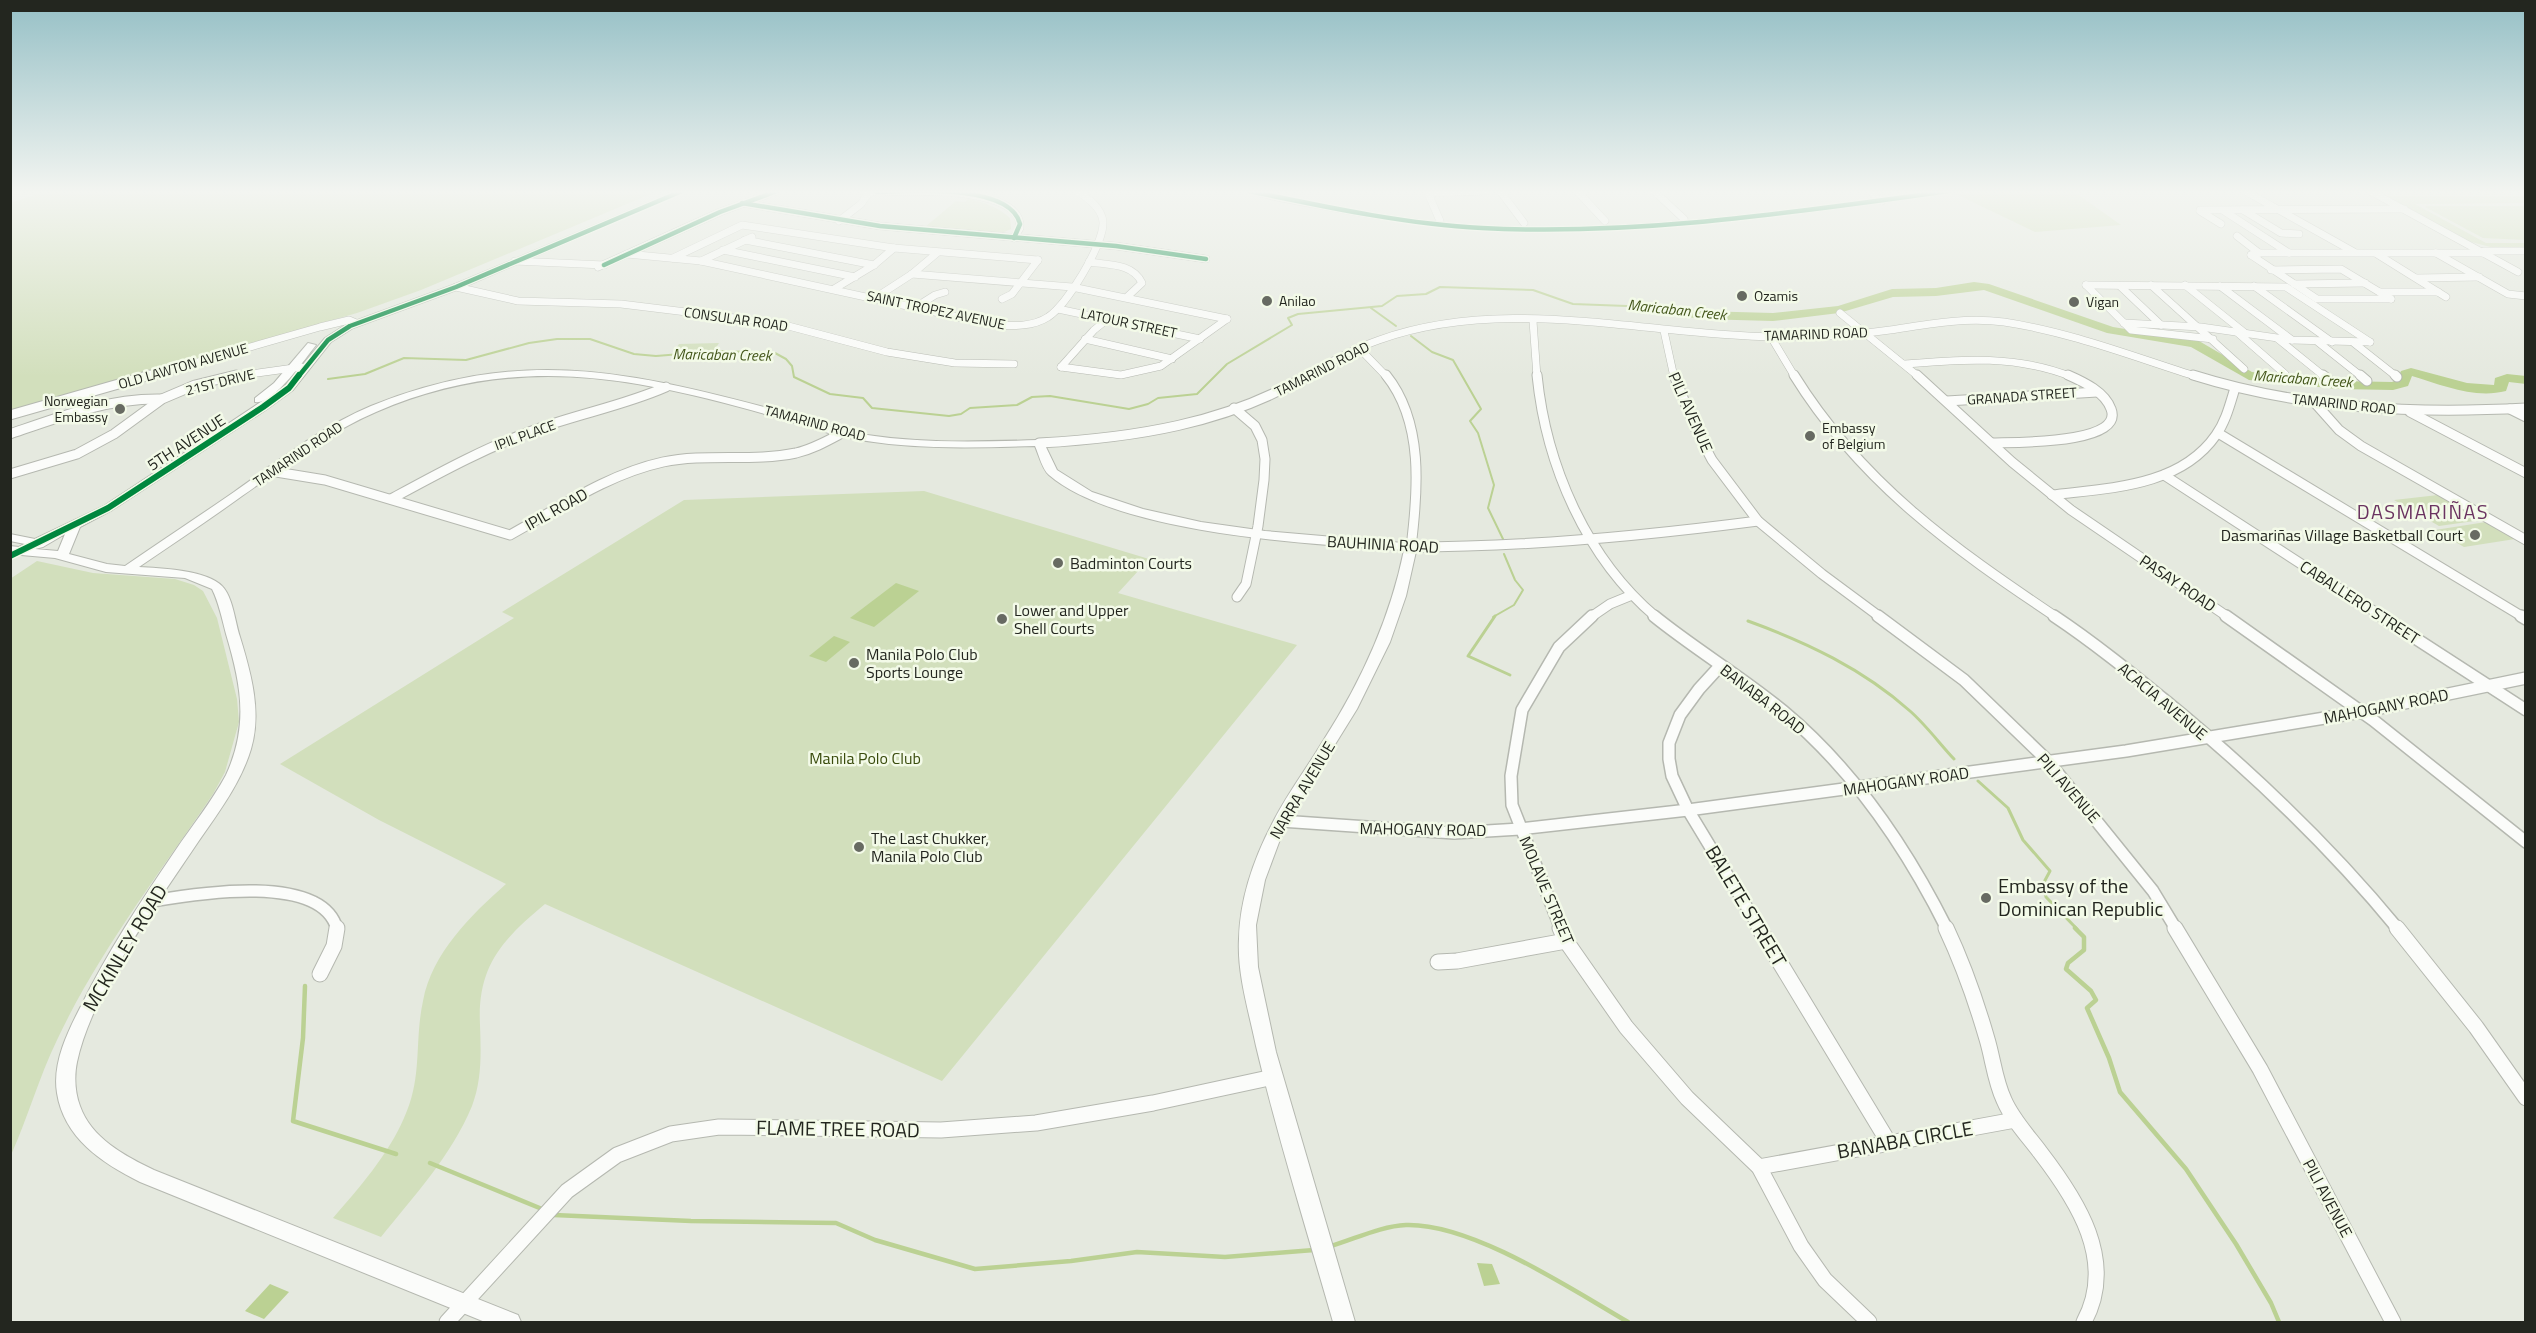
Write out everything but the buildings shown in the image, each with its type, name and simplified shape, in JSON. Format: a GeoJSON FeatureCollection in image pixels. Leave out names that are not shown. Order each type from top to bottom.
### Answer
{"type":"FeatureCollection","features":[{"type":"Feature","properties":{"kind":"main road"},"geometry":{"type":"LineString","coordinates":[[353,322],[523,253]]}},
{"type":"Feature","properties":{"kind":"main road"},"geometry":{"type":"LineString","coordinates":[[353,322],[456,287],[534,253]]}},
{"type":"Feature","properties":{"kind":"main road","name":"5TH AVENUE"},"geometry":{"type":"LineString","coordinates":[[20,548],[74,526],[138,490],[263,407],[289,388],[328,340],[353,322]]}},
{"type":"Feature","properties":{"kind":"main road","name":"5TH AVENUE"},"geometry":{"type":"LineString","coordinates":[[20,548],[144,476],[250,406],[278,385],[322,335],[353,322]]}},
{"type":"Feature","properties":{"kind":"main road","name":"TAMARIND ROAD"},"geometry":{"type":"LineString","coordinates":[[132,569],[318,438],[354,418],[408,396],[447,385],[498,375],[562,372],[608,376],[763,409],[842,433],[927,444],[1039,443]]}},
{"type":"Feature","properties":{"kind":"main road","name":"BAUHINIA ROAD"},"geometry":{"type":"LineString","coordinates":[[1039,443],[1041,459],[1052,472],[1088,495],[1170,520],[1255,534],[1411,547]]}},
{"type":"Feature","properties":{"kind":"main road"},"geometry":{"type":"LineString","coordinates":[[59,555],[74,526]]}},
{"type":"Feature","properties":{"kind":"main road"},"geometry":{"type":"LineString","coordinates":[[10,537],[20,548]]}},
{"type":"Feature","properties":{"kind":"main road","name":"NARRA AVENUE"},"geometry":{"type":"LineString","coordinates":[[1344,1323],[1273,1077],[1260,1023],[1247,943],[1254,886],[1262,862],[1281,821],[1338,729],[1375,661],[1397,609],[1406,580],[1411,547]]}},
{"type":"Feature","properties":{"kind":"main road","name":"MCKINLEY ROAD"},"geometry":{"type":"LineString","coordinates":[[20,548],[59,555],[95,566],[187,574],[217,587],[222,597],[248,702],[247,732],[237,768],[105,975],[74,1040],[67,1063],[65,1089],[72,1112],[82,1132],[107,1155],[147,1176],[510,1323]]}},
{"type":"Feature","properties":{"kind":"main road","name":"MCKINLEY ROAD"},"geometry":{"type":"LineString","coordinates":[[20,548],[54,551],[59,555]]}},
{"type":"Feature","properties":{"kind":"street"},"geometry":{"type":"LineString","coordinates":[[672,258],[682,253]]}},
{"type":"Feature","properties":{"kind":"street"},"geometry":{"type":"LineString","coordinates":[[701,261],[717,253]]}},
{"type":"Feature","properties":{"kind":"street"},"geometry":{"type":"LineString","coordinates":[[739,253],[855,277]]}},
{"type":"Feature","properties":{"kind":"street"},"geometry":{"type":"LineString","coordinates":[[813,253],[874,265]]}},
{"type":"Feature","properties":{"kind":"street"},"geometry":{"type":"LineString","coordinates":[[834,289],[874,265],[888,253]]}},
{"type":"Feature","properties":{"kind":"street"},"geometry":{"type":"LineString","coordinates":[[875,298],[912,274],[937,253]]}},
{"type":"Feature","properties":{"kind":"street"},"geometry":{"type":"LineString","coordinates":[[940,253],[1038,260],[1012,294],[1002,299]]}},
{"type":"Feature","properties":{"kind":"street","name":"SAINT TROPEZ AVENUE"},"geometry":{"type":"LineString","coordinates":[[627,254],[701,261],[1008,326],[1042,321],[1051,316],[1058,309],[1094,253]]}},
{"type":"Feature","properties":{"kind":"street"},"geometry":{"type":"LineString","coordinates":[[1175,253],[1206,259]]}},
{"type":"Feature","properties":{"kind":"street"},"geometry":{"type":"LineString","coordinates":[[2124,323],[2201,327],[2292,340],[2370,342],[2290,286],[2251,255],[2258,253]]}},
{"type":"Feature","properties":{"kind":"street"},"geometry":{"type":"LineString","coordinates":[[2376,253],[2446,297]]}},
{"type":"Feature","properties":{"kind":"street"},"geometry":{"type":"LineString","coordinates":[[2436,253],[2513,296],[2526,296]]}},
{"type":"Feature","properties":{"kind":"street"},"geometry":{"type":"LineString","coordinates":[[2484,253],[2518,272]]}},
{"type":"Feature","properties":{"kind":"street"},"geometry":{"type":"LineString","coordinates":[[515,261],[601,266],[627,254]]}},
{"type":"Feature","properties":{"kind":"street"},"geometry":{"type":"LineString","coordinates":[[1089,262],[1124,267],[1138,274],[1142,283],[1127,297]]}},
{"type":"Feature","properties":{"kind":"street"},"geometry":{"type":"LineString","coordinates":[[2271,270],[2341,269],[2391,299],[2317,299],[2290,286]]}},
{"type":"Feature","properties":{"kind":"street"},"geometry":{"type":"LineString","coordinates":[[912,274],[1072,287],[1227,319],[1161,366],[1121,375],[1061,367],[1085,339],[1109,318]]}},
{"type":"Feature","properties":{"kind":"street"},"geometry":{"type":"LineString","coordinates":[[2417,278],[2480,277]]}},
{"type":"Feature","properties":{"kind":"street"},"geometry":{"type":"LineString","coordinates":[[2213,339],[2135,331],[2086,285],[2290,286],[2365,283]]}},
{"type":"Feature","properties":{"kind":"street"},"geometry":{"type":"LineString","coordinates":[[2151,285],[2201,327],[2244,369]]}},
{"type":"Feature","properties":{"kind":"street"},"geometry":{"type":"LineString","coordinates":[[2185,285],[2285,374]]}},
{"type":"Feature","properties":{"kind":"street"},"geometry":{"type":"LineString","coordinates":[[2120,286],[2161,325]]}},
{"type":"Feature","properties":{"kind":"street"},"geometry":{"type":"LineString","coordinates":[[2220,286],[2292,340]]}},
{"type":"Feature","properties":{"kind":"street"},"geometry":{"type":"LineString","coordinates":[[2254,286],[2332,342]]}},
{"type":"Feature","properties":{"kind":"street","name":"CONSULAR ROAD"},"geometry":{"type":"LineString","coordinates":[[456,287],[518,301],[621,304],[777,323],[886,352],[955,363],[1014,364]]}},
{"type":"Feature","properties":{"kind":"street"},"geometry":{"type":"LineString","coordinates":[[916,307],[935,295],[945,292]]}},
{"type":"Feature","properties":{"kind":"street"},"geometry":{"type":"LineString","coordinates":[[2379,292],[2438,292]]}},
{"type":"Feature","properties":{"kind":"street","name":"LATOUR STREET"},"geometry":{"type":"LineString","coordinates":[[1058,309],[1200,339]]}},
{"type":"Feature","properties":{"kind":"street","name":"PASAY ROAD"},"geometry":{"type":"LineString","coordinates":[[1840,313],[1868,332],[2052,495],[2110,538],[2290,659],[2430,763],[2526,842]]}},
{"type":"Feature","properties":{"kind":"street","name":"TAMARIND ROAD"},"geometry":{"type":"LineString","coordinates":[[1039,443],[1124,435],[1179,424],[1261,399],[1294,384],[1359,348],[1408,332],[1444,325],[1494,320],[1771,337],[1868,332],[1954,320],[1991,321],[2048,330],[2235,387],[2315,403],[2407,410],[2526,408]]}},
{"type":"Feature","properties":{"kind":"street","name":"BANABA ROAD"},"geometry":{"type":"LineString","coordinates":[[1533,321],[1541,402],[1551,447],[1591,540],[1617,578],[1632,595],[1720,666],[1791,717],[1839,765],[1857,789],[1913,867],[1941,918],[1961,960],[1982,1018],[2003,1099],[2015,1120]]}},
{"type":"Feature","properties":{"kind":"street","name":"OLD LAWTON AVENUE"},"geometry":{"type":"LineString","coordinates":[[10,415],[353,322]]}},
{"type":"Feature","properties":{"kind":"street","name":"PILI AVENUE"},"geometry":{"type":"LineString","coordinates":[[1664,331],[1674,376],[1695,428],[1712,460],[1758,521],[1822,574],[1964,680],[2048,761],[2153,891],[2260,1069],[2393,1323]]}},
{"type":"Feature","properties":{"kind":"street","name":"ACACIA AVENUE"},"geometry":{"type":"LineString","coordinates":[[1771,337],[1819,413],[1850,450],[1918,519],[1944,540],[2100,648],[2306,826],[2362,888],[2487,1042],[2526,1098]]}},
{"type":"Feature","properties":{"kind":"street"},"geometry":{"type":"LineString","coordinates":[[2277,338],[2328,379]]}},
{"type":"Feature","properties":{"kind":"street"},"geometry":{"type":"LineString","coordinates":[[1085,339],[1172,359]]}},
{"type":"Feature","properties":{"kind":"street"},"geometry":{"type":"LineString","coordinates":[[2318,341],[2367,381]]}},
{"type":"Feature","properties":{"kind":"street"},"geometry":{"type":"LineString","coordinates":[[2354,343],[2397,377]]}},
{"type":"Feature","properties":{"kind":"street","name":"NARRA AVENUE"},"geometry":{"type":"LineString","coordinates":[[1359,348],[1397,389],[1410,427],[1416,481],[1411,547]]}},
{"type":"Feature","properties":{"kind":"street"},"geometry":{"type":"LineString","coordinates":[[1905,364],[1974,359],[2020,362],[2069,376],[2107,400],[2113,415],[2111,421],[2098,431],[2073,438],[1992,443]]}},
{"type":"Feature","properties":{"kind":"street","name":"21ST DRIVE"},"geometry":{"type":"LineString","coordinates":[[10,474],[51,463],[94,445],[162,399],[214,380],[306,366]]}},
{"type":"Feature","properties":{"kind":"street","name":"IPIL PLACE"},"geometry":{"type":"LineString","coordinates":[[391,499],[501,443],[541,428],[625,404],[666,387]]}},
{"type":"Feature","properties":{"kind":"street"},"geometry":{"type":"LineString","coordinates":[[2052,495],[2164,475],[2179,469],[2204,451],[2218,433],[2235,387]]}},
{"type":"Feature","properties":{"kind":"street","name":"GRANADA STREET"},"geometry":{"type":"LineString","coordinates":[[1947,401],[2097,392]]}},
{"type":"Feature","properties":{"kind":"street"},"geometry":{"type":"LineString","coordinates":[[10,434],[120,401],[139,398],[162,399]]}},
{"type":"Feature","properties":{"kind":"street"},"geometry":{"type":"LineString","coordinates":[[2315,403],[2339,430],[2361,446],[2526,540]]}},
{"type":"Feature","properties":{"kind":"street"},"geometry":{"type":"LineString","coordinates":[[1234,408],[1255,426],[1263,445],[1266,470],[1246,584],[1237,597]]}},
{"type":"Feature","properties":{"kind":"street"},"geometry":{"type":"LineString","coordinates":[[2509,409],[2526,417]]}},
{"type":"Feature","properties":{"kind":"street"},"geometry":{"type":"LineString","coordinates":[[2407,410],[2526,473]]}},
{"type":"Feature","properties":{"kind":"street","name":"IPIL ROAD"},"geometry":{"type":"LineString","coordinates":[[270,471],[325,480],[510,535],[598,486],[641,467],[680,459],[756,458],[799,454],[824,445],[842,433]]}},
{"type":"Feature","properties":{"kind":"street"},"geometry":{"type":"LineString","coordinates":[[2218,433],[2526,619]]}},
{"type":"Feature","properties":{"kind":"street","name":"CABALLERO STREET"},"geometry":{"type":"LineString","coordinates":[[2164,475],[2526,710]]}},
{"type":"Feature","properties":{"kind":"street","name":"BAUHINIA ROAD"},"geometry":{"type":"LineString","coordinates":[[1411,547],[1474,548],[1591,540],[1758,521]]}},
{"type":"Feature","properties":{"kind":"street","name":"MOLAVE STREET"},"geometry":{"type":"LineString","coordinates":[[1632,595],[1610,604],[1593,615],[1559,647],[1522,710],[1511,776],[1512,805],[1544,892],[1566,941],[1626,1027],[1687,1098],[1759,1167]]}},
{"type":"Feature","properties":{"kind":"street","name":"BALETE STREET"},"geometry":{"type":"LineString","coordinates":[[1720,666],[1689,698],[1672,731],[1671,775],[1688,810],[1889,1143]]}},
{"type":"Feature","properties":{"kind":"street","name":"MAHOGANY ROAD"},"geometry":{"type":"LineString","coordinates":[[1281,821],[1442,832],[1520,829],[1688,810],[1857,789],[2205,737],[2361,712],[2526,678]]}},
{"type":"Feature","properties":{"kind":"street"},"geometry":{"type":"LineString","coordinates":[[152,901],[205,892],[256,889],[279,891],[314,903],[327,910],[333,918],[337,937],[320,974]]}},
{"type":"Feature","properties":{"kind":"street"},"geometry":{"type":"LineString","coordinates":[[1438,962],[1457,962],[1566,941]]}},
{"type":"Feature","properties":{"kind":"street","name":"FLAME TREE ROAD"},"geometry":{"type":"LineString","coordinates":[[447,1323],[567,1191],[617,1155],[671,1134],[719,1127],[941,1130],[1036,1123],[1154,1103],[1273,1077]]}},
{"type":"Feature","properties":{"kind":"street"},"geometry":{"type":"LineString","coordinates":[[2015,1120],[2061,1179],[2084,1218],[2095,1252],[2097,1273],[2094,1297],[2084,1323]]}},
{"type":"Feature","properties":{"kind":"street","name":"BANABA CIRCLE"},"geometry":{"type":"LineString","coordinates":[[1759,1167],[2015,1120]]}},
{"type":"Feature","properties":{"kind":"street"},"geometry":{"type":"LineString","coordinates":[[1759,1167],[1801,1246],[1826,1280],[1869,1323]]}},
{"type":"Feature","properties":{"kind":"green space"},"geometry":{"type":"Polygon","coordinates":[[[10,253],[509,253],[421,290],[357,313],[11,412],[10,253]]]}},
{"type":"Feature","properties":{"kind":"green space"},"geometry":{"type":"Polygon","coordinates":[[[719,343],[714,351],[674,352],[679,344],[719,343]]]}},
{"type":"Feature","properties":{"kind":"green space","name":"Manila Polo Club"},"geometry":{"type":"Polygon","coordinates":[[[924,491],[1149,559],[1118,593],[1297,645],[942,1081],[545,904],[516,930],[495,956],[488,970],[480,1004],[478,1086],[472,1106],[454,1142],[419,1191],[381,1237],[333,1218],[381,1158],[404,1118],[414,1088],[423,1001],[435,967],[455,936],[506,884],[379,820],[280,764],[514,618],[502,612],[684,500],[924,491]]]}},
{"type":"Feature","properties":{"kind":"green space"},"geometry":{"type":"Polygon","coordinates":[[[2438,495],[2481,520],[2439,526],[2394,500],[2438,495]]]}},
{"type":"Feature","properties":{"kind":"green space","name":"Dasmariñas Village Basketball Court"},"geometry":{"type":"Polygon","coordinates":[[[2486,522],[2515,539],[2464,547],[2435,530],[2486,522]]]}},
{"type":"Feature","properties":{"kind":"green space"},"geometry":{"type":"Polygon","coordinates":[[[37,561],[93,573],[175,579],[194,585],[203,591],[217,618],[237,699],[239,722],[225,772],[213,794],[130,914],[73,1008],[51,1054],[11,1155],[10,579],[37,561]]]}},
{"type":"Feature","properties":{"kind":"shaded area"},"geometry":{"type":"Polygon","coordinates":[[[896,583],[919,591],[874,627],[850,618],[896,583]]]}},
{"type":"Feature","properties":{"kind":"shaded area"},"geometry":{"type":"Polygon","coordinates":[[[834,636],[850,642],[826,662],[809,656],[834,636]]]}},
{"type":"Feature","properties":{"kind":"shaded area"},"geometry":{"type":"Polygon","coordinates":[[[1477,1263],[1492,1264],[1500,1284],[1484,1286],[1477,1263]]]}},
{"type":"Feature","properties":{"kind":"shaded area"},"geometry":{"type":"Polygon","coordinates":[[[270,1284],[289,1292],[264,1319],[245,1311],[270,1284]]]}},
{"type":"Feature","properties":{"kind":"waterway","name":"Maricaban Creek"},"geometry":{"type":"LineString","coordinates":[[1654,307],[1700,315],[1773,317],[1839,309],[1892,293],[1936,292],[1985,286],[2111,330],[2195,344],[2249,376],[2339,385],[2393,386],[2403,383],[2406,374],[2411,372],[2478,389],[2501,388],[2500,381],[2507,378],[2526,380]]}},
{"type":"Feature","properties":{"kind":"waterway","name":"Maricaban Creek"},"geometry":{"type":"LineString","coordinates":[[328,379],[365,374],[404,358],[466,360],[529,343],[557,339],[590,339],[634,354],[656,356],[718,351],[775,353],[786,359],[792,366],[794,377],[830,394],[863,398],[872,408],[949,416],[961,414],[970,408],[1017,405],[1032,397],[1050,396],[1129,409],[1148,404],[1158,398],[1197,394],[1227,364],[1292,325],[1288,318],[1298,314],[1382,306],[1397,296],[1426,294],[1440,287],[1533,290],[1573,304],[1654,307]]}},
{"type":"Feature","properties":{"kind":"waterway"},"geometry":{"type":"LineString","coordinates":[[1371,308],[1396,326]]}},
{"type":"Feature","properties":{"kind":"waterway"},"geometry":{"type":"LineString","coordinates":[[1411,336],[1432,352],[1453,360],[1481,409],[1470,421],[1478,433],[1494,485],[1488,508],[1503,539]]}},
{"type":"Feature","properties":{"kind":"waterway"},"geometry":{"type":"LineString","coordinates":[[1493,617],[1514,605],[1523,590],[1515,580],[1504,554]]}},
{"type":"Feature","properties":{"kind":"waterway"},"geometry":{"type":"LineString","coordinates":[[1495,616],[1468,656],[1510,675]]}},
{"type":"Feature","properties":{"kind":"waterway"},"geometry":{"type":"LineString","coordinates":[[1748,621],[1833,658],[1873,682],[1916,716],[1954,759]]}},
{"type":"Feature","properties":{"kind":"waterway"},"geometry":{"type":"LineString","coordinates":[[1978,781],[2008,808],[2023,840],[2050,871],[2043,884],[2046,897],[2077,929]]}},
{"type":"Feature","properties":{"kind":"waterway"},"geometry":{"type":"LineString","coordinates":[[2075,928],[2084,937],[2084,950],[2068,963],[2066,969],[2091,991],[2096,1000],[2087,1008],[2109,1058],[2120,1092],[2186,1169],[2236,1244],[2271,1303],[2279,1322]]}},
{"type":"Feature","properties":{"kind":"waterway"},"geometry":{"type":"LineString","coordinates":[[305,986],[303,1038],[293,1121],[396,1154]]}},
{"type":"Feature","properties":{"kind":"waterway"},"geometry":{"type":"LineString","coordinates":[[430,1163],[542,1209]]}},
{"type":"Feature","properties":{"kind":"waterway"},"geometry":{"type":"LineString","coordinates":[[554,1215],[691,1221],[836,1223],[875,1240],[975,1269],[1071,1261],[1137,1252],[1225,1257],[1314,1250]]}},
{"type":"Feature","properties":{"kind":"waterway"},"geometry":{"type":"LineString","coordinates":[[1331,1246],[1397,1226],[1432,1227],[1461,1235],[1520,1260],[1628,1322]]}},
{"type":"Feature","properties":{"kind":"cycle path"},"geometry":{"type":"LineString","coordinates":[[10,556],[108,508],[263,407],[289,388],[328,340],[350,326],[456,287],[536,253]]}},
{"type":"Feature","properties":{"kind":"cycle path"},"geometry":{"type":"LineString","coordinates":[[604,265],[630,253]]}},
{"type":"Feature","properties":{"kind":"cycle path"},"geometry":{"type":"LineString","coordinates":[[1177,253],[1206,259]]}},
{"type":"Feature","properties":{"kind":"place","name":"Ozamis"},"geometry":{"type":"Point","coordinates":[1742,296]}},
{"type":"Feature","properties":{"kind":"place","name":"Anilao"},"geometry":{"type":"Point","coordinates":[1267,301]}},
{"type":"Feature","properties":{"kind":"place","name":"Vigan"},"geometry":{"type":"Point","coordinates":[2074,302]}},
{"type":"Feature","properties":{"kind":"place","name":"Norwegian Embassy"},"geometry":{"type":"Point","coordinates":[120,409]}},
{"type":"Feature","properties":{"kind":"place","name":"Embassy of Belgium"},"geometry":{"type":"Point","coordinates":[1810,436]}},
{"type":"Feature","properties":{"kind":"place","name":"Dasmariñas Village Basketball Court"},"geometry":{"type":"Point","coordinates":[2475,535]}},
{"type":"Feature","properties":{"kind":"place","name":"Badminton Courts"},"geometry":{"type":"Point","coordinates":[1058,563]}},
{"type":"Feature","properties":{"kind":"place","name":"Lower and Upper Shell Courts"},"geometry":{"type":"Point","coordinates":[1002,619]}},
{"type":"Feature","properties":{"kind":"place","name":"Manila Polo Club Sports Lounge"},"geometry":{"type":"Point","coordinates":[854,663]}},
{"type":"Feature","properties":{"kind":"place","name":"The Last Chukker, Manila Polo Club"},"geometry":{"type":"Point","coordinates":[859,847]}},
{"type":"Feature","properties":{"kind":"place","name":"Embassy of the Dominican Republic"},"geometry":{"type":"Point","coordinates":[1986,898]}},
{"type":"Feature","properties":{"kind":"district","name":"DASMARIÑAS"},"geometry":{"type":"Point","coordinates":[2423,512]}}]}
